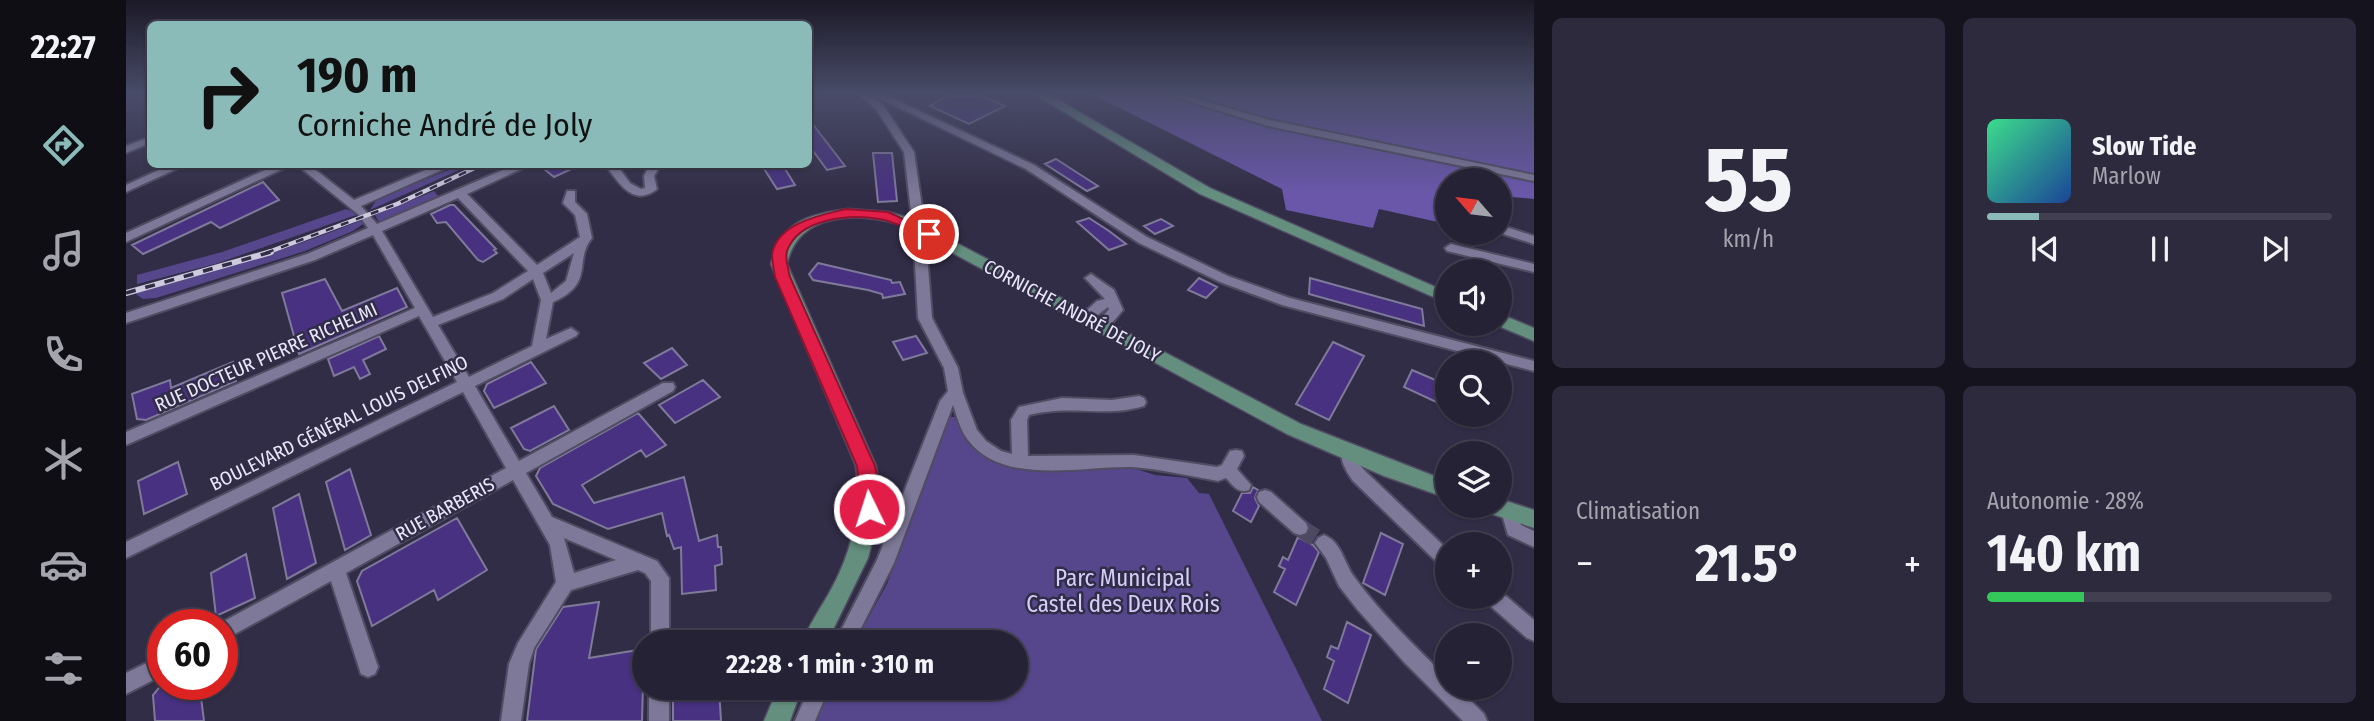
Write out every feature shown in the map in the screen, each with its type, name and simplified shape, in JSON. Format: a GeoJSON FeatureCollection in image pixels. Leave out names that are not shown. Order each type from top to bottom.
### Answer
{"type":"FeatureCollection","features":[{"type":"Feature","properties":{"kind":"main road"},"geometry":{"type":"LineString","coordinates":[[1097,128],[1205,191],[1435,293]]}},
{"type":"Feature","properties":{"kind":"main road","name":"CORNICHE ANDRÉ DE JOLY"},"geometry":{"type":"LineString","coordinates":[[821,630],[859,559],[866,534],[870,487],[866,466],[782,277],[779,253],[792,233],[818,219],[857,212],[894,218],[919,228],[1294,429],[1435,485]]}},
{"type":"Feature","properties":{"kind":"main road"},"geometry":{"type":"LineString","coordinates":[[1512,325],[1534,335]]}},
{"type":"Feature","properties":{"kind":"main road"},"geometry":{"type":"LineString","coordinates":[[1512,512],[1534,519]]}},
{"type":"Feature","properties":{"kind":"main road"},"geometry":{"type":"LineString","coordinates":[[777,721],[785,700]]}},
{"type":"Feature","properties":{"kind":"street"},"geometry":{"type":"LineString","coordinates":[[893,128],[909,152],[919,228],[925,318],[951,368],[956,393],[971,433],[981,445],[996,456],[1020,463],[1134,461],[1203,474],[1218,474],[1232,463],[1243,485]]}},
{"type":"Feature","properties":{"kind":"street"},"geometry":{"type":"LineString","coordinates":[[947,128],[1030,167],[1133,234],[1170,255],[1224,279],[1284,300],[1534,366]]}},
{"type":"Feature","properties":{"kind":"street"},"geometry":{"type":"LineString","coordinates":[[1290,128],[1534,178]]}},
{"type":"Feature","properties":{"kind":"street"},"geometry":{"type":"LineString","coordinates":[[126,150],[147,141]]}},
{"type":"Feature","properties":{"kind":"street"},"geometry":{"type":"LineString","coordinates":[[126,189],[173,168]]}},
{"type":"Feature","properties":{"kind":"street"},"geometry":{"type":"LineString","coordinates":[[126,239],[279,168]]}},
{"type":"Feature","properties":{"kind":"street"},"geometry":{"type":"LineString","coordinates":[[306,168],[363,212],[376,230],[558,542],[565,584],[527,643],[519,664],[511,721]]}},
{"type":"Feature","properties":{"kind":"street"},"geometry":{"type":"LineString","coordinates":[[353,205],[441,168]]}},
{"type":"Feature","properties":{"kind":"street"},"geometry":{"type":"LineString","coordinates":[[126,318],[311,257],[518,168]]}},
{"type":"Feature","properties":{"kind":"street"},"geometry":{"type":"LineString","coordinates":[[613,168],[626,185],[641,194],[651,189],[649,176],[654,168]]}},
{"type":"Feature","properties":{"kind":"street"},"geometry":{"type":"LineString","coordinates":[[429,324],[498,296],[586,238],[581,214],[569,203],[571,193]]}},
{"type":"Feature","properties":{"kind":"street"},"geometry":{"type":"LineString","coordinates":[[461,194],[535,270],[547,300],[538,344],[540,349]]}},
{"type":"Feature","properties":{"kind":"street"},"geometry":{"type":"LineString","coordinates":[[894,218],[916,209]]}},
{"type":"Feature","properties":{"kind":"street"},"geometry":{"type":"LineString","coordinates":[[1512,225],[1534,230]]}},
{"type":"Feature","properties":{"kind":"street"},"geometry":{"type":"LineString","coordinates":[[1512,233],[1534,240]]}},
{"type":"Feature","properties":{"kind":"street"},"geometry":{"type":"LineString","coordinates":[[547,300],[568,290],[573,282],[580,243]]}},
{"type":"Feature","properties":{"kind":"street"},"geometry":{"type":"LineString","coordinates":[[1451,248],[1534,268]]}},
{"type":"Feature","properties":{"kind":"street"},"geometry":{"type":"LineString","coordinates":[[1091,278],[1109,293],[1116,310],[1093,323]]}},
{"type":"Feature","properties":{"kind":"street","name":"RUE DOCTEUR PIERRE RICHELMI"},"geometry":{"type":"LineString","coordinates":[[126,439],[421,310]]}},
{"type":"Feature","properties":{"kind":"street","name":"BOULEVARD GÉNÉRAL LOUIS DELFINO"},"geometry":{"type":"LineString","coordinates":[[126,550],[571,333]]}},
{"type":"Feature","properties":{"kind":"street","name":"RUE BARBERIS"},"geometry":{"type":"LineString","coordinates":[[238,623],[668,387]]}},
{"type":"Feature","properties":{"kind":"street"},"geometry":{"type":"LineString","coordinates":[[850,630],[885,563],[947,401],[956,393]]}},
{"type":"Feature","properties":{"kind":"street"},"geometry":{"type":"LineString","coordinates":[[1020,463],[1019,420],[1024,411],[1073,403],[1104,407],[1139,402]]}},
{"type":"Feature","properties":{"kind":"street"},"geometry":{"type":"LineString","coordinates":[[1349,453],[1352,466],[1359,476],[1435,549]]}},
{"type":"Feature","properties":{"kind":"street"},"geometry":{"type":"LineString","coordinates":[[1265,497],[1300,528]]}},
{"type":"Feature","properties":{"kind":"street"},"geometry":{"type":"LineString","coordinates":[[1507,518],[1514,530],[1534,539]]}},
{"type":"Feature","properties":{"kind":"street"},"geometry":{"type":"LineString","coordinates":[[546,522],[651,567],[660,578],[660,630]]}},
{"type":"Feature","properties":{"kind":"street"},"geometry":{"type":"LineString","coordinates":[[1324,543],[1355,591],[1403,647],[1476,721]]}},
{"type":"Feature","properties":{"kind":"street"},"geometry":{"type":"LineString","coordinates":[[565,584],[640,561]]}},
{"type":"Feature","properties":{"kind":"street"},"geometry":{"type":"LineString","coordinates":[[336,569],[368,667]]}},
{"type":"Feature","properties":{"kind":"street"},"geometry":{"type":"LineString","coordinates":[[1507,609],[1534,632]]}},
{"type":"Feature","properties":{"kind":"street"},"geometry":{"type":"LineString","coordinates":[[126,684],[147,673]]}},
{"type":"Feature","properties":{"kind":"street"},"geometry":{"type":"LineString","coordinates":[[659,700],[659,721]]}},
{"type":"Feature","properties":{"kind":"street"},"geometry":{"type":"LineString","coordinates":[[805,721],[814,700]]}},
{"type":"Feature","properties":{"kind":"green space"},"geometry":{"type":"Polygon","coordinates":[[[454,168],[463,168],[370,210],[377,199],[454,168]]]}},
{"type":"Feature","properties":{"kind":"green space"},"geometry":{"type":"Polygon","coordinates":[[[434,191],[439,197],[379,222],[375,215],[434,191]]]}},
{"type":"Feature","properties":{"kind":"green space"},"geometry":{"type":"Polygon","coordinates":[[[346,209],[359,214],[215,264],[137,284],[137,275],[222,252],[346,209]]]}},
{"type":"Feature","properties":{"kind":"green space"},"geometry":{"type":"Polygon","coordinates":[[[364,219],[363,224],[353,231],[305,251],[156,298],[143,299],[136,293],[251,259],[364,219]]]}},
{"type":"Feature","properties":{"kind":"green space","name":"Parc Municipal Castel des Deux Rois"},"geometry":{"type":"Polygon","coordinates":[[[947,417],[959,417],[983,449],[997,460],[1016,467],[1127,466],[1155,475],[1187,478],[1199,493],[1209,494],[1322,721],[815,721],[825,700],[1028,700],[1028,630],[862,630],[887,584],[947,417]]]}},
{"type":"Feature","properties":{"kind":"shaded area"},"geometry":{"type":"Polygon","coordinates":[[[1159,128],[1534,128],[1534,199],[1512,197],[1512,168],[1435,168],[1435,221],[1379,209],[1373,228],[1286,210],[1282,189],[1159,128]]]}},
{"type":"Feature","properties":{"kind":"building"},"geometry":{"type":"Polygon","coordinates":[[[812,128],[815,128],[845,166],[827,170],[812,149],[812,128]]]}},
{"type":"Feature","properties":{"kind":"building"},"geometry":{"type":"Polygon","coordinates":[[[873,153],[892,153],[897,201],[878,202],[873,153]]]}},
{"type":"Feature","properties":{"kind":"building"},"geometry":{"type":"Polygon","coordinates":[[[1056,159],[1098,186],[1087,191],[1045,164],[1056,159]]]}},
{"type":"Feature","properties":{"kind":"building"},"geometry":{"type":"Polygon","coordinates":[[[543,168],[573,168],[554,177],[543,168]]]}},
{"type":"Feature","properties":{"kind":"building"},"geometry":{"type":"Polygon","coordinates":[[[764,168],[784,168],[795,185],[777,189],[764,168]]]}},
{"type":"Feature","properties":{"kind":"building"},"geometry":{"type":"Polygon","coordinates":[[[263,182],[279,200],[220,228],[211,222],[143,254],[132,245],[263,182]]]}},
{"type":"Feature","properties":{"kind":"building"},"geometry":{"type":"Polygon","coordinates":[[[454,205],[497,253],[483,262],[478,260],[446,222],[437,223],[431,214],[454,205]]]}},
{"type":"Feature","properties":{"kind":"building"},"geometry":{"type":"Polygon","coordinates":[[[1089,218],[1126,244],[1109,250],[1077,222],[1089,218]]]}},
{"type":"Feature","properties":{"kind":"building"},"geometry":{"type":"Polygon","coordinates":[[[1161,219],[1173,226],[1155,234],[1144,226],[1161,219]]]}},
{"type":"Feature","properties":{"kind":"building"},"geometry":{"type":"Polygon","coordinates":[[[818,263],[891,280],[892,283],[900,282],[905,294],[883,298],[882,294],[868,290],[813,280],[809,274],[818,263]]]}},
{"type":"Feature","properties":{"kind":"building"},"geometry":{"type":"Polygon","coordinates":[[[1199,278],[1217,287],[1206,298],[1188,290],[1199,278]]]}},
{"type":"Feature","properties":{"kind":"building"},"geometry":{"type":"Polygon","coordinates":[[[1310,278],[1422,309],[1424,326],[1309,294],[1310,278]]]}},
{"type":"Feature","properties":{"kind":"building"},"geometry":{"type":"Polygon","coordinates":[[[325,279],[342,311],[397,288],[407,307],[299,354],[282,293],[325,279]]]}},
{"type":"Feature","properties":{"kind":"building"},"geometry":{"type":"Polygon","coordinates":[[[379,336],[386,349],[363,360],[370,374],[360,379],[354,367],[334,376],[328,359],[379,336]]]}},
{"type":"Feature","properties":{"kind":"building"},"geometry":{"type":"Polygon","coordinates":[[[916,336],[927,353],[903,360],[893,342],[916,336]]]}},
{"type":"Feature","properties":{"kind":"building"},"geometry":{"type":"Polygon","coordinates":[[[1333,342],[1364,356],[1329,420],[1296,404],[1333,342]]]}},
{"type":"Feature","properties":{"kind":"building"},"geometry":{"type":"Polygon","coordinates":[[[672,348],[687,365],[661,379],[644,363],[672,348]]]}},
{"type":"Feature","properties":{"kind":"building"},"geometry":{"type":"Polygon","coordinates":[[[233,362],[236,381],[146,420],[137,419],[132,394],[170,380],[171,388],[233,362]]]}},
{"type":"Feature","properties":{"kind":"building"},"geometry":{"type":"Polygon","coordinates":[[[531,362],[546,383],[494,408],[484,391],[487,384],[531,362]]]}},
{"type":"Feature","properties":{"kind":"building"},"geometry":{"type":"Polygon","coordinates":[[[1412,370],[1435,380],[1435,401],[1404,387],[1412,370]]]}},
{"type":"Feature","properties":{"kind":"building"},"geometry":{"type":"Polygon","coordinates":[[[703,380],[720,397],[675,423],[659,405],[703,380]]]}},
{"type":"Feature","properties":{"kind":"building"},"geometry":{"type":"Polygon","coordinates":[[[554,406],[569,430],[530,451],[524,449],[511,428],[554,406]]]}},
{"type":"Feature","properties":{"kind":"building"},"geometry":{"type":"Polygon","coordinates":[[[638,413],[666,445],[646,457],[641,450],[582,485],[594,503],[684,477],[699,541],[717,535],[718,547],[721,547],[722,564],[715,566],[716,590],[682,594],[681,547],[674,549],[669,535],[667,536],[662,513],[608,529],[553,504],[536,476],[540,468],[638,413]]]}},
{"type":"Feature","properties":{"kind":"building"},"geometry":{"type":"Polygon","coordinates":[[[178,462],[187,494],[144,514],[138,481],[178,462]]]}},
{"type":"Feature","properties":{"kind":"building"},"geometry":{"type":"Polygon","coordinates":[[[350,469],[371,535],[345,550],[326,482],[350,469]]]}},
{"type":"Feature","properties":{"kind":"building"},"geometry":{"type":"Polygon","coordinates":[[[1253,487],[1258,490],[1255,498],[1259,506],[1251,522],[1233,511],[1242,493],[1250,493],[1253,487]]]}},
{"type":"Feature","properties":{"kind":"building"},"geometry":{"type":"Polygon","coordinates":[[[299,494],[316,563],[287,579],[273,508],[299,494]]]}},
{"type":"Feature","properties":{"kind":"building"},"geometry":{"type":"Polygon","coordinates":[[[457,518],[487,570],[438,600],[434,590],[372,626],[357,581],[362,571],[457,518]]]}},
{"type":"Feature","properties":{"kind":"building"},"geometry":{"type":"Polygon","coordinates":[[[1381,533],[1403,544],[1385,595],[1363,583],[1381,533]]]}},
{"type":"Feature","properties":{"kind":"building"},"geometry":{"type":"Polygon","coordinates":[[[1298,537],[1313,545],[1319,552],[1296,605],[1274,592],[1285,569],[1279,566],[1283,557],[1288,560],[1298,537]]]}},
{"type":"Feature","properties":{"kind":"building"},"geometry":{"type":"Polygon","coordinates":[[[246,554],[255,598],[231,609],[215,609],[211,573],[246,554]]]}},
{"type":"Feature","properties":{"kind":"building"},"geometry":{"type":"Polygon","coordinates":[[[599,602],[589,658],[632,651],[632,700],[643,700],[642,721],[527,721],[536,649],[563,607],[599,602]]]}},
{"type":"Feature","properties":{"kind":"building"},"geometry":{"type":"Polygon","coordinates":[[[1347,622],[1371,635],[1348,703],[1324,689],[1334,661],[1327,657],[1331,646],[1338,649],[1347,622]]]}},
{"type":"Feature","properties":{"kind":"building"},"geometry":{"type":"Polygon","coordinates":[[[153,700],[201,700],[204,721],[155,721],[153,700]]]}},
{"type":"Feature","properties":{"kind":"building"},"geometry":{"type":"Polygon","coordinates":[[[673,700],[720,700],[721,721],[673,721],[673,700]]]}},
{"type":"Feature","properties":{"kind":"tunnel"},"geometry":{"type":"LineString","coordinates":[[1300,528],[1324,543]]}},
{"type":"Feature","properties":{"kind":"railway"},"geometry":{"type":"LineString","coordinates":[[266,253],[397,204],[474,168]]}},
{"type":"Feature","properties":{"kind":"railway"},"geometry":{"type":"LineString","coordinates":[[126,293],[271,252]]}},
{"type":"Feature","properties":{"kind":"route"},"geometry":{"type":"LineString","coordinates":[[869,509],[870,487],[866,466],[782,277],[779,253],[792,233],[799,228],[818,219],[846,213],[883,215],[929,234]]}}]}
